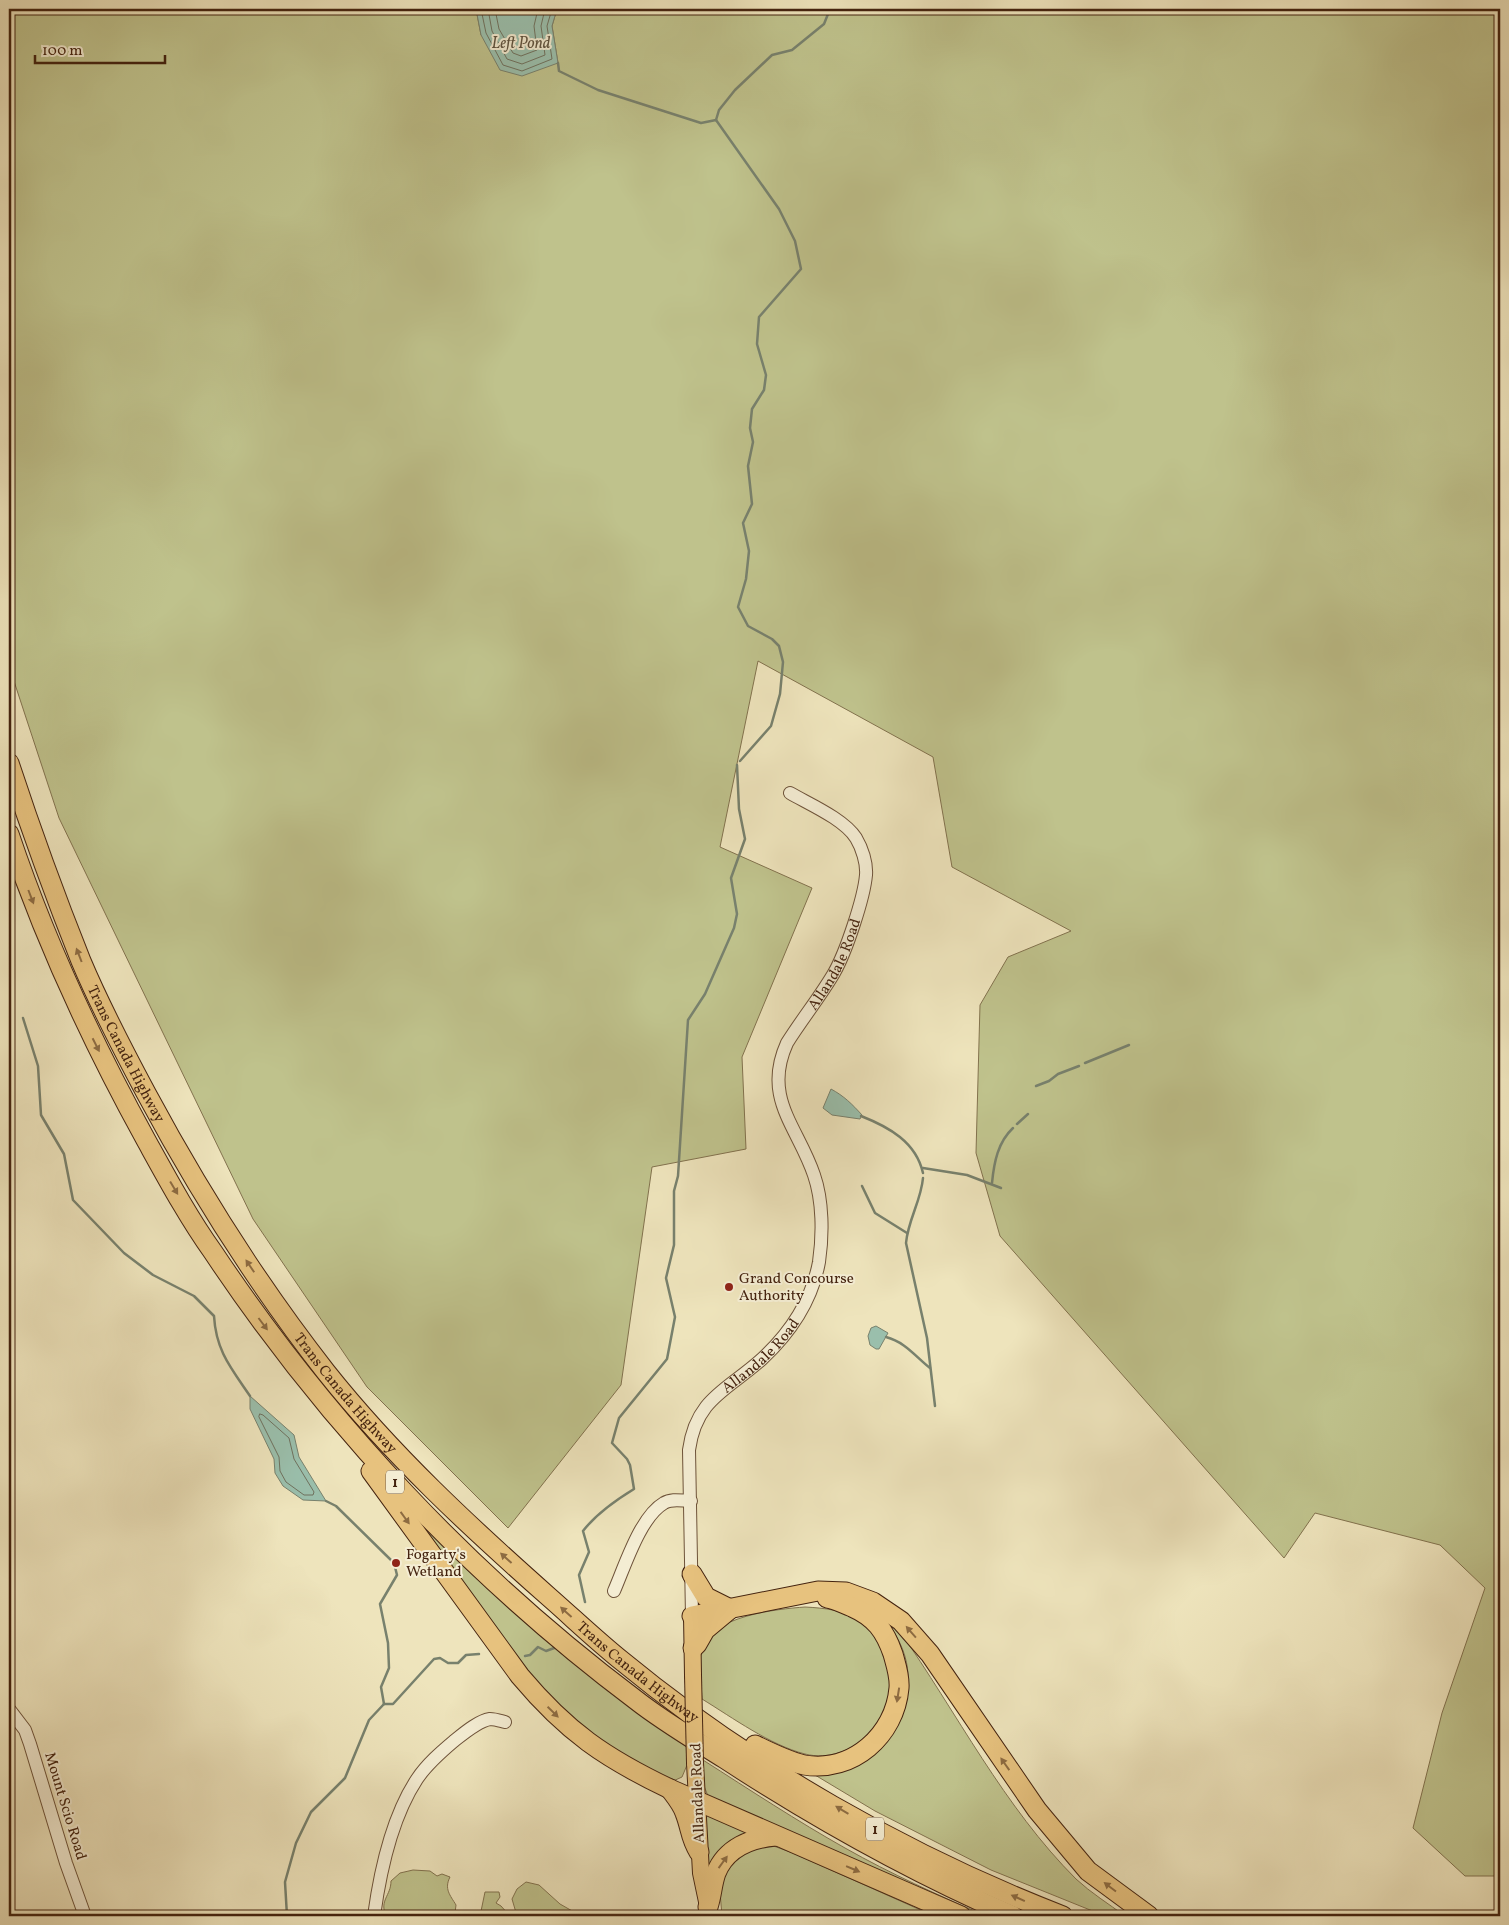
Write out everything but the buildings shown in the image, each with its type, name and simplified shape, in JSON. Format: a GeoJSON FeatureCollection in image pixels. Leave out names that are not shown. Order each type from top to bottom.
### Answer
{"type":"FeatureCollection","features":[{"type":"Feature","properties":{"kind":"highway","name":"Trans Canada Highway"},"geometry":{"type":"LineString","coordinates":[[9,763],[82,964],[126,1056],[172,1142],[219,1220],[272,1299],[328,1373],[394,1450],[458,1516],[623,1662],[699,1720],[777,1772],[861,1821],[944,1864],[1064,1916]]}},
{"type":"Feature","properties":{"kind":"highway","name":"Trans Canada Highway"},"geometry":{"type":"LineString","coordinates":[[9,834],[48,941],[84,1020],[121,1095],[211,1250],[294,1365],[363,1446],[431,1520],[487,1575],[562,1641],[638,1702],[740,1769],[838,1829],[908,1867],[1013,1916]]}},
{"type":"Feature","properties":{"kind":"highway"},"geometry":{"type":"LineString","coordinates":[[294,1365],[496,1645],[544,1704],[574,1732],[603,1754],[623,1766],[670,1789],[961,1916]]}},
{"type":"Feature","properties":{"kind":"highway"},"geometry":{"type":"LineString","coordinates":[[692,1574],[706,1597],[730,1609]]}},
{"type":"Feature","properties":{"kind":"highway"},"geometry":{"type":"LineString","coordinates":[[692,1616],[818,1591],[846,1592],[872,1602],[901,1621],[930,1654],[1037,1810],[1088,1870],[1149,1916]]}},
{"type":"Feature","properties":{"kind":"highway"},"geometry":{"type":"LineString","coordinates":[[699,1720],[787,1760],[806,1765],[842,1763],[858,1755],[881,1736],[890,1722],[899,1687],[898,1670],[882,1629],[863,1612],[831,1599],[790,1597]]}},
{"type":"Feature","properties":{"kind":"highway"},"geometry":{"type":"LineString","coordinates":[[693,1648],[705,1630],[730,1609]]}},
{"type":"Feature","properties":{"kind":"highway"},"geometry":{"type":"LineString","coordinates":[[670,1789],[680,1802],[692,1840],[699,1852]]}},
{"type":"Feature","properties":{"kind":"highway"},"geometry":{"type":"LineString","coordinates":[[709,1911],[716,1873],[727,1856],[746,1842],[761,1837],[776,1836]]}},
{"type":"Feature","properties":{"kind":"main road","name":"Allandale Road"},"geometry":{"type":"LineString","coordinates":[[692,1616],[699,1852],[701,1874],[709,1911]]}},
{"type":"Feature","properties":{"kind":"street","name":"Allandale Road"},"geometry":{"type":"LineString","coordinates":[[692,1616],[689,1450],[697,1420],[709,1403],[722,1390],[779,1343],[796,1320],[806,1301],[819,1262],[820,1209],[816,1178],[808,1156],[783,1106],[778,1070],[787,1043],[834,972],[844,953],[862,894],[866,873],[863,854],[856,838],[847,828],[790,793]]}},
{"type":"Feature","properties":{"kind":"street"},"geometry":{"type":"LineString","coordinates":[[614,1591],[644,1523],[654,1511],[664,1503],[672,1500],[691,1501]]}},
{"type":"Feature","properties":{"kind":"street","name":"Mount Scio Road"},"geometry":{"type":"LineString","coordinates":[[9,1709],[25,1730],[66,1862],[85,1916]]}},
{"type":"Feature","properties":{"kind":"street"},"geometry":{"type":"LineString","coordinates":[[374,1916],[380,1881],[392,1836],[411,1789],[418,1778],[440,1754],[462,1735],[490,1719],[505,1722]]}},
{"type":"Feature","properties":{"kind":"green space"},"geometry":{"type":"Polygon","coordinates":[[[9,9],[476,9],[481,35],[558,63],[552,26],[557,9],[1500,9],[1500,1876],[1465,1876],[1413,1828],[1442,1713],[1485,1588],[1440,1545],[1315,1513],[1284,1558],[1000,1236],[976,1153],[980,1005],[1008,957],[1071,931],[952,867],[933,757],[758,661],[720,847],[812,888],[742,1057],[746,1149],[652,1167],[621,1385],[508,1528],[367,1387],[253,1219],[59,818],[9,666],[9,9]]]}},
{"type":"Feature","properties":{"kind":"green space"},"geometry":{"type":"Polygon","coordinates":[[[418,1521],[613,1694],[686,1742],[687,1765],[682,1777],[671,1782],[604,1749],[542,1694],[418,1521]]]}},
{"type":"Feature","properties":{"kind":"green space"},"geometry":{"type":"Polygon","coordinates":[[[805,1607],[840,1612],[865,1623],[877,1639],[890,1671],[891,1688],[888,1705],[880,1721],[869,1734],[855,1745],[840,1753],[823,1756],[792,1750],[752,1730],[702,1699],[700,1667],[702,1649],[708,1638],[718,1629],[746,1616],[762,1612],[805,1607]]]}},
{"type":"Feature","properties":{"kind":"green space"},"geometry":{"type":"Polygon","coordinates":[[[884,1617],[899,1630],[982,1759],[1050,1851],[1076,1879],[1125,1916],[1105,1916],[991,1870],[875,1811],[805,1769],[846,1763],[867,1757],[882,1748],[888,1740],[902,1709],[908,1681],[905,1656],[893,1630],[884,1617]]]}},
{"type":"Feature","properties":{"kind":"green space"},"geometry":{"type":"Polygon","coordinates":[[[703,1760],[862,1858],[986,1916],[972,1916],[722,1806],[708,1796],[704,1786],[703,1760]]]}},
{"type":"Feature","properties":{"kind":"green space"},"geometry":{"type":"Polygon","coordinates":[[[705,1811],[755,1833],[711,1877],[708,1864],[705,1811]]]}},
{"type":"Feature","properties":{"kind":"green space"},"geometry":{"type":"Polygon","coordinates":[[[768,1844],[793,1853],[934,1916],[722,1916],[719,1880],[736,1854],[768,1844]]]}},
{"type":"Feature","properties":{"kind":"green space"},"geometry":{"type":"Polygon","coordinates":[[[413,1870],[430,1871],[437,1876],[442,1874],[450,1877],[448,1888],[456,1905],[455,1913],[464,1916],[386,1916],[384,1906],[391,1881],[400,1873],[413,1870]]]}},
{"type":"Feature","properties":{"kind":"green space"},"geometry":{"type":"Polygon","coordinates":[[[526,1882],[539,1885],[560,1904],[581,1916],[517,1916],[512,1899],[517,1889],[526,1882]]]}},
{"type":"Feature","properties":{"kind":"green space"},"geometry":{"type":"Polygon","coordinates":[[[485,1892],[499,1892],[500,1897],[496,1903],[510,1916],[480,1916],[485,1892]]]}},
{"type":"Feature","properties":{"kind":"water","name":"Left Pond"},"geometry":{"type":"Polygon","coordinates":[[[476,9],[557,9],[552,26],[558,63],[522,76],[500,70],[481,35],[476,9]]]}},
{"type":"Feature","properties":{"kind":"water"},"geometry":{"type":"Polygon","coordinates":[[[831,1089],[855,1107],[862,1115],[860,1119],[832,1115],[823,1108],[831,1089]]]}},
{"type":"Feature","properties":{"kind":"water"},"geometry":{"type":"Polygon","coordinates":[[[876,1326],[888,1333],[879,1349],[870,1345],[868,1336],[871,1328],[876,1326]]]}},
{"type":"Feature","properties":{"kind":"water"},"geometry":{"type":"Polygon","coordinates":[[[250,1396],[294,1435],[299,1457],[326,1501],[303,1500],[283,1486],[275,1473],[274,1459],[250,1409],[250,1396]]]}},
{"type":"Feature","properties":{"kind":"waterway"},"geometry":{"type":"LineString","coordinates":[[716,120],[719,110],[735,90],[772,55],[792,50],[824,24],[830,9]]}},
{"type":"Feature","properties":{"kind":"waterway"},"geometry":{"type":"LineString","coordinates":[[558,63],[559,71],[598,90],[701,123],[716,120]]}},
{"type":"Feature","properties":{"kind":"waterway"},"geometry":{"type":"LineString","coordinates":[[716,120],[779,209],[795,241],[801,269],[759,317],[757,344],[766,375],[764,390],[752,409],[750,428],[753,442],[748,466],[752,504],[743,523],[749,551],[746,579],[738,607],[748,626],[772,639],[779,646],[783,662],[780,694],[771,726],[740,761]]}},
{"type":"Feature","properties":{"kind":"waterway"},"geometry":{"type":"LineString","coordinates":[[585,1602],[579,1575],[589,1552],[583,1531],[607,1508],[634,1489],[630,1465],[612,1443],[619,1418],[667,1359],[675,1317],[666,1278],[674,1245],[674,1191],[678,1176],[688,1020],[705,994],[734,928],[737,914],[731,878],[745,839],[739,809],[737,765]]}},
{"type":"Feature","properties":{"kind":"waterway"},"geometry":{"type":"LineString","coordinates":[[23,1018],[38,1066],[41,1115],[64,1154],[73,1200],[124,1253],[153,1275],[194,1296],[214,1316],[215,1328],[221,1349],[250,1396]]}},
{"type":"Feature","properties":{"kind":"waterway"},"geometry":{"type":"LineString","coordinates":[[1085,1063],[1129,1045]]}},
{"type":"Feature","properties":{"kind":"waterway"},"geometry":{"type":"LineString","coordinates":[[1036,1086],[1049,1081],[1058,1074],[1079,1066]]}},
{"type":"Feature","properties":{"kind":"waterway"},"geometry":{"type":"LineString","coordinates":[[1017,1124],[1028,1114]]}},
{"type":"Feature","properties":{"kind":"waterway"},"geometry":{"type":"LineString","coordinates":[[861,1116],[882,1125],[908,1144],[919,1162],[923,1173]]}},
{"type":"Feature","properties":{"kind":"waterway"},"geometry":{"type":"LineString","coordinates":[[992,1183],[1000,1146],[1013,1128]]}},
{"type":"Feature","properties":{"kind":"waterway"},"geometry":{"type":"LineString","coordinates":[[923,1168],[967,1175],[1001,1188]]}},
{"type":"Feature","properties":{"kind":"waterway"},"geometry":{"type":"LineString","coordinates":[[923,1178],[906,1243],[927,1338],[935,1406]]}},
{"type":"Feature","properties":{"kind":"waterway"},"geometry":{"type":"LineString","coordinates":[[862,1186],[875,1213],[907,1233]]}},
{"type":"Feature","properties":{"kind":"waterway"},"geometry":{"type":"LineString","coordinates":[[886,1337],[899,1342],[930,1368]]}},
{"type":"Feature","properties":{"kind":"waterway"},"geometry":{"type":"LineString","coordinates":[[326,1501],[336,1506],[394,1563],[397,1575],[380,1604],[388,1643],[389,1668],[381,1687],[384,1704]]}},
{"type":"Feature","properties":{"kind":"waterway"},"geometry":{"type":"LineString","coordinates":[[525,1656],[530,1655],[538,1647],[546,1651],[557,1647]]}},
{"type":"Feature","properties":{"kind":"waterway"},"geometry":{"type":"LineString","coordinates":[[384,1704],[393,1704],[434,1659],[440,1658],[448,1663],[458,1663],[466,1655],[479,1654]]}},
{"type":"Feature","properties":{"kind":"waterway"},"geometry":{"type":"LineString","coordinates":[[287,1916],[285,1882],[296,1843],[311,1812],[345,1778],[369,1720],[384,1704]]}},
{"type":"Feature","properties":{"kind":"place","name":"Grand Concourse Authority"},"geometry":{"type":"Point","coordinates":[729,1287]}},
{"type":"Feature","properties":{"kind":"place","name":"Fogarty's Wetland"},"geometry":{"type":"Point","coordinates":[396,1563]}}]}
